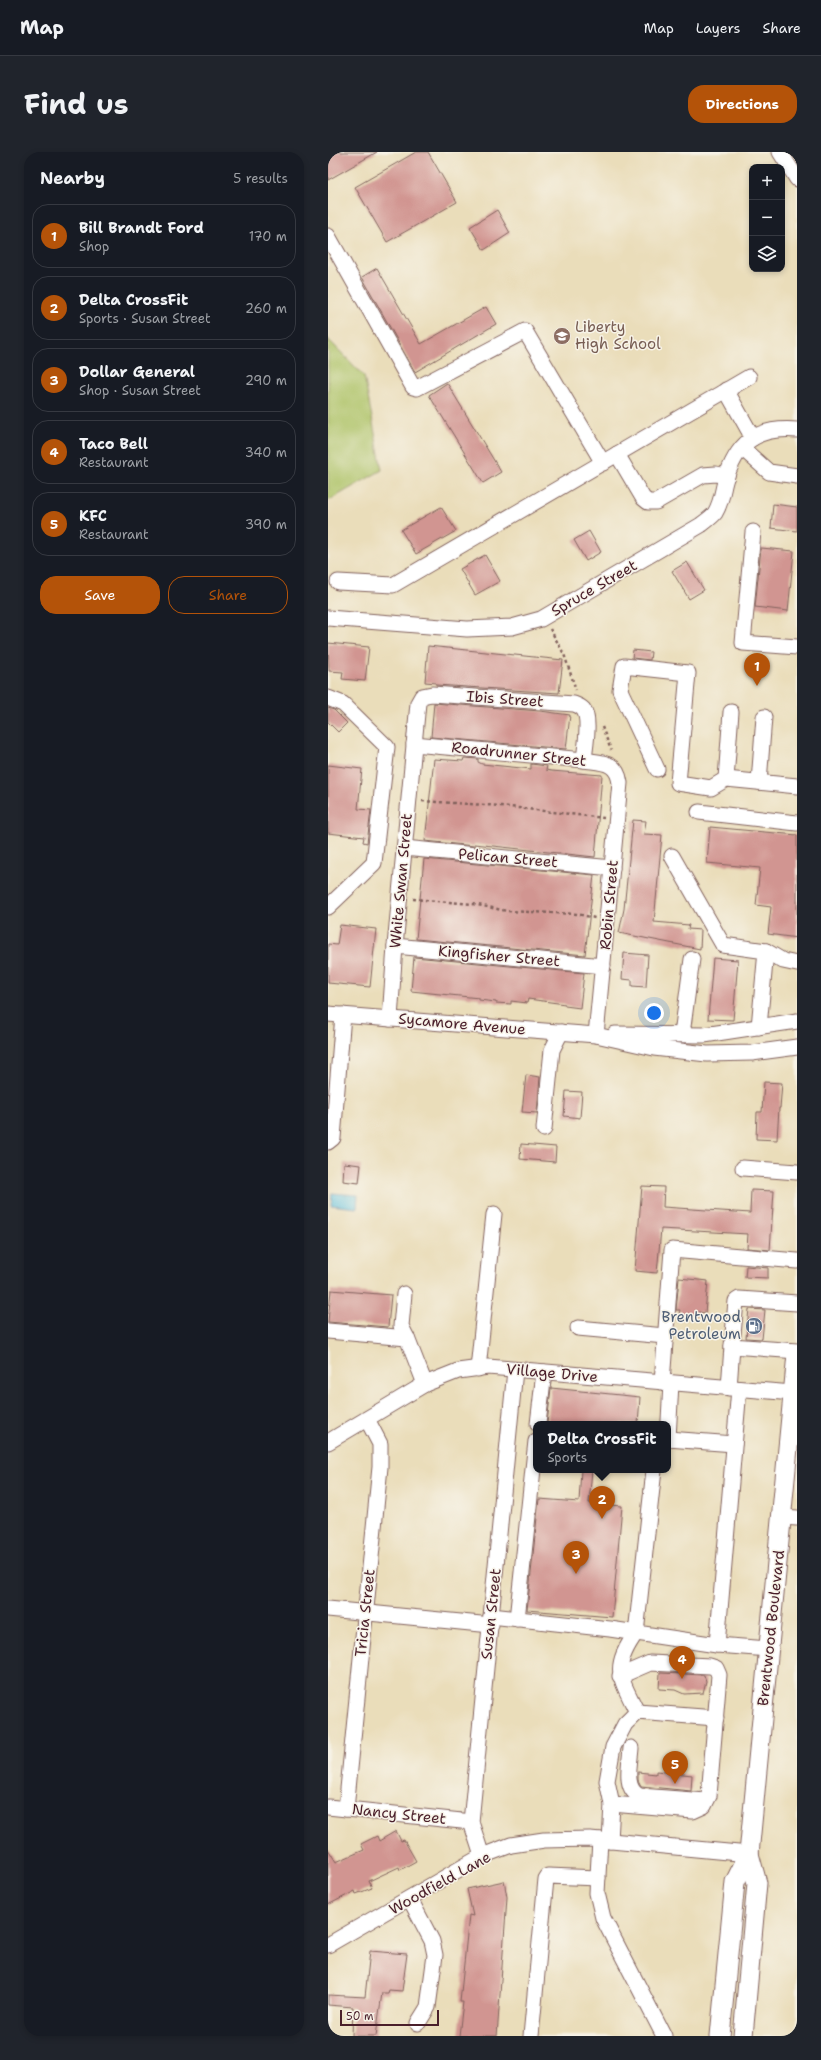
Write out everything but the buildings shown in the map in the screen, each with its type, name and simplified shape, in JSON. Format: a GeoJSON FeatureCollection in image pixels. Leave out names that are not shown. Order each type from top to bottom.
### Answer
{"type":"FeatureCollection","features":[{"type":"Feature","properties":{"kind":"main road","name":"Brentwood Boulevard"},"geometry":{"type":"LineString","coordinates":[[720,2036],[735,1882],[749,1854],[769,1649],[789,1517],[797,1354]]}},
{"type":"Feature","properties":{"kind":"main road","name":"Brentwood Boulevard"},"geometry":{"type":"LineString","coordinates":[[743,2036],[757,1883],[749,1854]]}},
{"type":"Feature","properties":{"kind":"street"},"geometry":{"type":"LineString","coordinates":[[780,152],[797,179]]}},
{"type":"Feature","properties":{"kind":"street"},"geometry":{"type":"LineString","coordinates":[[328,236],[413,388],[417,388],[525,331],[603,463]]}},
{"type":"Feature","properties":{"kind":"street"},"geometry":{"type":"LineString","coordinates":[[338,582],[392,585],[749,377]]}},
{"type":"Feature","properties":{"kind":"street"},"geometry":{"type":"LineString","coordinates":[[726,390],[748,443],[769,472],[797,476]]}},
{"type":"Feature","properties":{"kind":"street"},"geometry":{"type":"LineString","coordinates":[[748,443],[762,432],[777,428],[797,430]]}},
{"type":"Feature","properties":{"kind":"street","name":"Spruce Street"},"geometry":{"type":"LineString","coordinates":[[328,618],[480,629],[512,627],[541,619],[701,525],[714,514],[723,497],[726,476],[736,455],[748,443]]}},
{"type":"Feature","properties":{"kind":"street"},"geometry":{"type":"LineString","coordinates":[[617,454],[643,498],[648,502],[656,502],[703,475],[716,474],[726,476]]}},
{"type":"Feature","properties":{"kind":"street"},"geometry":{"type":"LineString","coordinates":[[753,532],[743,643],[797,647]]}},
{"type":"Feature","properties":{"kind":"street"},"geometry":{"type":"LineString","coordinates":[[657,769],[620,690],[624,666],[688,673],[678,784],[711,788],[726,779],[797,786]]}},
{"type":"Feature","properties":{"kind":"street","name":"Ibis Street"},"geometry":{"type":"LineString","coordinates":[[414,744],[418,703],[422,696],[432,694],[574,704],[582,708],[586,714],[587,728],[584,760]]}},
{"type":"Feature","properties":{"kind":"street"},"geometry":{"type":"LineString","coordinates":[[328,698],[343,704],[387,747],[374,863],[328,907]]}},
{"type":"Feature","properties":{"kind":"street"},"geometry":{"type":"LineString","coordinates":[[726,779],[731,712]]}},
{"type":"Feature","properties":{"kind":"street"},"geometry":{"type":"LineString","coordinates":[[759,782],[764,717]]}},
{"type":"Feature","properties":{"kind":"street","name":"Roadrunner Street"},"geometry":{"type":"LineString","coordinates":[[414,744],[584,760],[610,765],[619,775]]}},
{"type":"Feature","properties":{"kind":"street","name":"White Swan Street"},"geometry":{"type":"LineString","coordinates":[[390,1018],[394,946],[414,744]]}},
{"type":"Feature","properties":{"kind":"street","name":"Robin Street"},"geometry":{"type":"LineString","coordinates":[[596,1035],[612,868],[619,775]]}},
{"type":"Feature","properties":{"kind":"street"},"geometry":{"type":"LineString","coordinates":[[699,812],[797,823]]}},
{"type":"Feature","properties":{"kind":"street","name":"Pelican Street"},"geometry":{"type":"LineString","coordinates":[[404,848],[612,868]]}},
{"type":"Feature","properties":{"kind":"street"},"geometry":{"type":"LineString","coordinates":[[672,856],[723,946],[766,951],[783,961],[797,964]]}},
{"type":"Feature","properties":{"kind":"street","name":"Kingfisher Street"},"geometry":{"type":"LineString","coordinates":[[394,946],[603,966]]}},
{"type":"Feature","properties":{"kind":"street"},"geometry":{"type":"LineString","coordinates":[[759,1027],[766,951]]}},
{"type":"Feature","properties":{"kind":"street"},"geometry":{"type":"LineString","coordinates":[[682,1034],[692,959]]}},
{"type":"Feature","properties":{"kind":"street","name":"Sycamore Avenue"},"geometry":{"type":"LineString","coordinates":[[328,1014],[596,1035],[654,1048],[707,1054],[752,1053],[797,1047]]}},
{"type":"Feature","properties":{"kind":"street"},"geometry":{"type":"LineString","coordinates":[[328,1142],[333,1138],[343,1015]]}},
{"type":"Feature","properties":{"kind":"street","name":"Sycamore Avenue"},"geometry":{"type":"LineString","coordinates":[[596,1035],[627,1033],[704,1035],[797,1021]]}},
{"type":"Feature","properties":{"kind":"street"},"geometry":{"type":"LineString","coordinates":[[544,1129],[552,1050],[561,1032]]}},
{"type":"Feature","properties":{"kind":"street"},"geometry":{"type":"LineString","coordinates":[[743,1168],[797,1172]]}},
{"type":"Feature","properties":{"kind":"street"},"geometry":{"type":"LineString","coordinates":[[478,1369],[494,1214]]}},
{"type":"Feature","properties":{"kind":"street"},"geometry":{"type":"LineString","coordinates":[[667,1421],[665,1336],[672,1250],[797,1261]]}},
{"type":"Feature","properties":{"kind":"street"},"geometry":{"type":"LineString","coordinates":[[404,1294],[402,1326],[425,1384]]}},
{"type":"Feature","properties":{"kind":"street"},"geometry":{"type":"LineString","coordinates":[[717,1645],[734,1444],[732,1346],[736,1301],[739,1299],[797,1303]]}},
{"type":"Feature","properties":{"kind":"street"},"geometry":{"type":"LineString","coordinates":[[578,1328],[665,1336]]}},
{"type":"Feature","properties":{"kind":"street"},"geometry":{"type":"LineString","coordinates":[[328,1331],[407,1338]]}},
{"type":"Feature","properties":{"kind":"street"},"geometry":{"type":"LineString","coordinates":[[732,1346],[797,1351]]}},
{"type":"Feature","properties":{"kind":"street","name":"Village Drive"},"geometry":{"type":"LineString","coordinates":[[328,1442],[425,1384],[458,1372],[488,1367],[794,1393]]}},
{"type":"Feature","properties":{"kind":"street","name":"Susan Street"},"geometry":{"type":"LineString","coordinates":[[482,1856],[470,1822],[515,1370]]}},
{"type":"Feature","properties":{"kind":"street"},"geometry":{"type":"LineString","coordinates":[[538,1421],[544,1372]]}},
{"type":"Feature","properties":{"kind":"street","name":"Tricia Street"},"geometry":{"type":"LineString","coordinates":[[346,1809],[380,1467],[380,1444],[367,1419]]}},
{"type":"Feature","properties":{"kind":"street"},"geometry":{"type":"LineString","coordinates":[[671,1439],[734,1444]]}},
{"type":"Feature","properties":{"kind":"street"},"geometry":{"type":"LineString","coordinates":[[517,1619],[533,1469]]}},
{"type":"Feature","properties":{"kind":"street"},"geometry":{"type":"LineString","coordinates":[[637,1712],[620,1676],[621,1659],[636,1632],[654,1473]]}},
{"type":"Feature","properties":{"kind":"street"},"geometry":{"type":"LineString","coordinates":[[328,1609],[365,1613],[491,1620],[517,1619],[636,1632],[717,1645],[769,1649]]}},
{"type":"Feature","properties":{"kind":"street"},"geometry":{"type":"LineString","coordinates":[[612,1804],[693,1811],[704,1806],[709,1796],[719,1675],[716,1668],[710,1666],[650,1663],[620,1676]]}},
{"type":"Feature","properties":{"kind":"street"},"geometry":{"type":"LineString","coordinates":[[664,2036],[603,1918],[598,1893],[598,1878],[612,1804],[608,1795],[607,1781],[613,1747],[625,1724],[637,1712],[716,1711]]}},
{"type":"Feature","properties":{"kind":"street"},"geometry":{"type":"LineString","coordinates":[[631,1748],[629,1787],[634,1793],[640,1796],[706,1801]]}},
{"type":"Feature","properties":{"kind":"street","name":"Nancy Street"},"geometry":{"type":"LineString","coordinates":[[328,1807],[470,1822]]}},
{"type":"Feature","properties":{"kind":"street","name":"Woodfield Lane"},"geometry":{"type":"LineString","coordinates":[[328,1945],[410,1900],[482,1856],[511,1845],[544,1840],[605,1840],[749,1854]]}},
{"type":"Feature","properties":{"kind":"street"},"geometry":{"type":"LineString","coordinates":[[531,2036],[546,1878],[548,1876],[598,1878]]}},
{"type":"Feature","properties":{"kind":"street"},"geometry":{"type":"LineString","coordinates":[[410,1900],[432,1941],[435,1955],[428,2007],[418,2023]]}},
{"type":"Feature","properties":{"kind":"path"},"geometry":{"type":"LineString","coordinates":[[408,800],[501,806],[616,820]]}},
{"type":"Feature","properties":{"kind":"path"},"geometry":{"type":"LineString","coordinates":[[399,898],[473,904],[507,911],[577,914],[607,919]]}},
{"type":"Feature","properties":{"kind":"green space"},"geometry":{"type":"Polygon","coordinates":[[[328,339],[364,376],[382,470],[328,501],[328,339]]]}},
{"type":"Feature","properties":{"kind":"water"},"geometry":{"type":"Polygon","coordinates":[[[332,1193],[358,1195],[357,1208],[331,1205],[332,1193]]]}},
{"type":"Feature","properties":{"kind":"place","name":"Liberty High School"},"geometry":{"type":"Point","coordinates":[562,336]}},
{"type":"Feature","properties":{"kind":"place","name":"Bill Brandt Ford"},"geometry":{"type":"Point","coordinates":[757,686]}},
{"type":"Feature","properties":{"kind":"place","name":"Brentwood Petroleum"},"geometry":{"type":"Point","coordinates":[754,1326]}},
{"type":"Feature","properties":{"kind":"place","name":"Delta CrossFit"},"geometry":{"type":"Point","coordinates":[602,1519]}},
{"type":"Feature","properties":{"kind":"place","name":"Dollar General"},"geometry":{"type":"Point","coordinates":[576,1574]}},
{"type":"Feature","properties":{"kind":"place","name":"Taco Bell"},"geometry":{"type":"Point","coordinates":[682,1679]}},
{"type":"Feature","properties":{"kind":"place","name":"KFC"},"geometry":{"type":"Point","coordinates":[675,1784]}}]}
